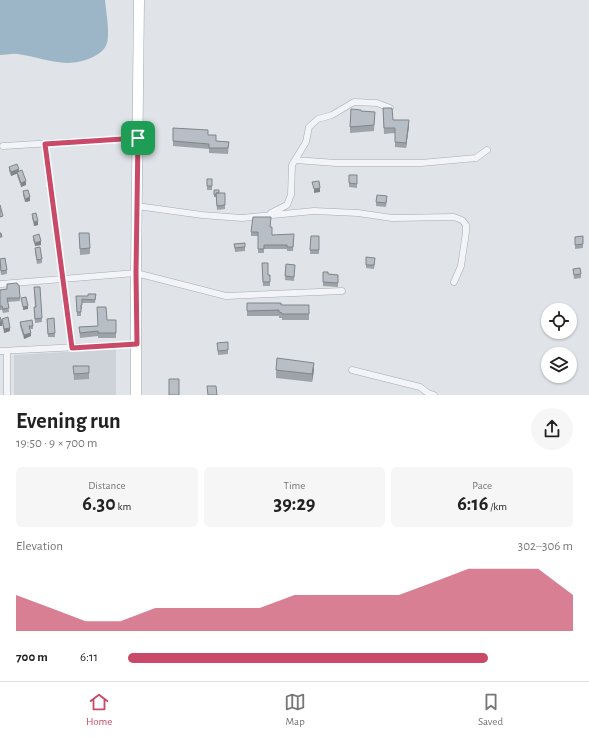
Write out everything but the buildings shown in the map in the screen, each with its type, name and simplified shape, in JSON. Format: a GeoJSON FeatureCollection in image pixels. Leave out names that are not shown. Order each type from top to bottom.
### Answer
{"type":"FeatureCollection","features":[{"type":"Feature","properties":{"kind":"main road"},"geometry":{"type":"LineString","coordinates":[[136,395],[139,0]]}},
{"type":"Feature","properties":{"kind":"street"},"geometry":{"type":"LineString","coordinates":[[264,216],[287,205],[291,195],[292,165],[306,142],[309,127],[318,120],[332,115],[354,102],[377,103],[390,108]]}},
{"type":"Feature","properties":{"kind":"street"},"geometry":{"type":"LineString","coordinates":[[3,146],[138,138]]}},
{"type":"Feature","properties":{"kind":"street"},"geometry":{"type":"LineString","coordinates":[[45,144],[72,348]]}},
{"type":"Feature","properties":{"kind":"street"},"geometry":{"type":"LineString","coordinates":[[295,160],[336,163],[421,163],[476,158],[487,150]]}},
{"type":"Feature","properties":{"kind":"street"},"geometry":{"type":"LineString","coordinates":[[137,206],[209,216],[242,218],[314,211],[358,213],[392,218],[454,217],[462,220],[466,225],[461,266],[454,282]]}},
{"type":"Feature","properties":{"kind":"street"},"geometry":{"type":"LineString","coordinates":[[1,284],[136,273],[226,296],[342,291]]}},
{"type":"Feature","properties":{"kind":"street"},"geometry":{"type":"LineString","coordinates":[[0,351],[137,344]]}},
{"type":"Feature","properties":{"kind":"street"},"geometry":{"type":"LineString","coordinates":[[7,351],[7,395]]}},
{"type":"Feature","properties":{"kind":"street"},"geometry":{"type":"LineString","coordinates":[[352,370],[420,387],[428,393],[434,395]]}},
{"type":"Feature","properties":{"kind":"shaded area"},"geometry":{"type":"Polygon","coordinates":[[[116,349],[116,395],[14,395],[14,355],[116,349]]]}},
{"type":"Feature","properties":{"kind":"water"},"geometry":{"type":"Polygon","coordinates":[[[0,0],[105,0],[108,22],[108,39],[105,48],[102,52],[93,57],[73,63],[56,62],[16,54],[0,55],[0,0]]]}},
{"type":"Feature","properties":{"kind":"route"},"geometry":{"type":"LineString","coordinates":[[138,138],[136,273],[137,344],[72,348],[45,144],[138,138]]}}]}
